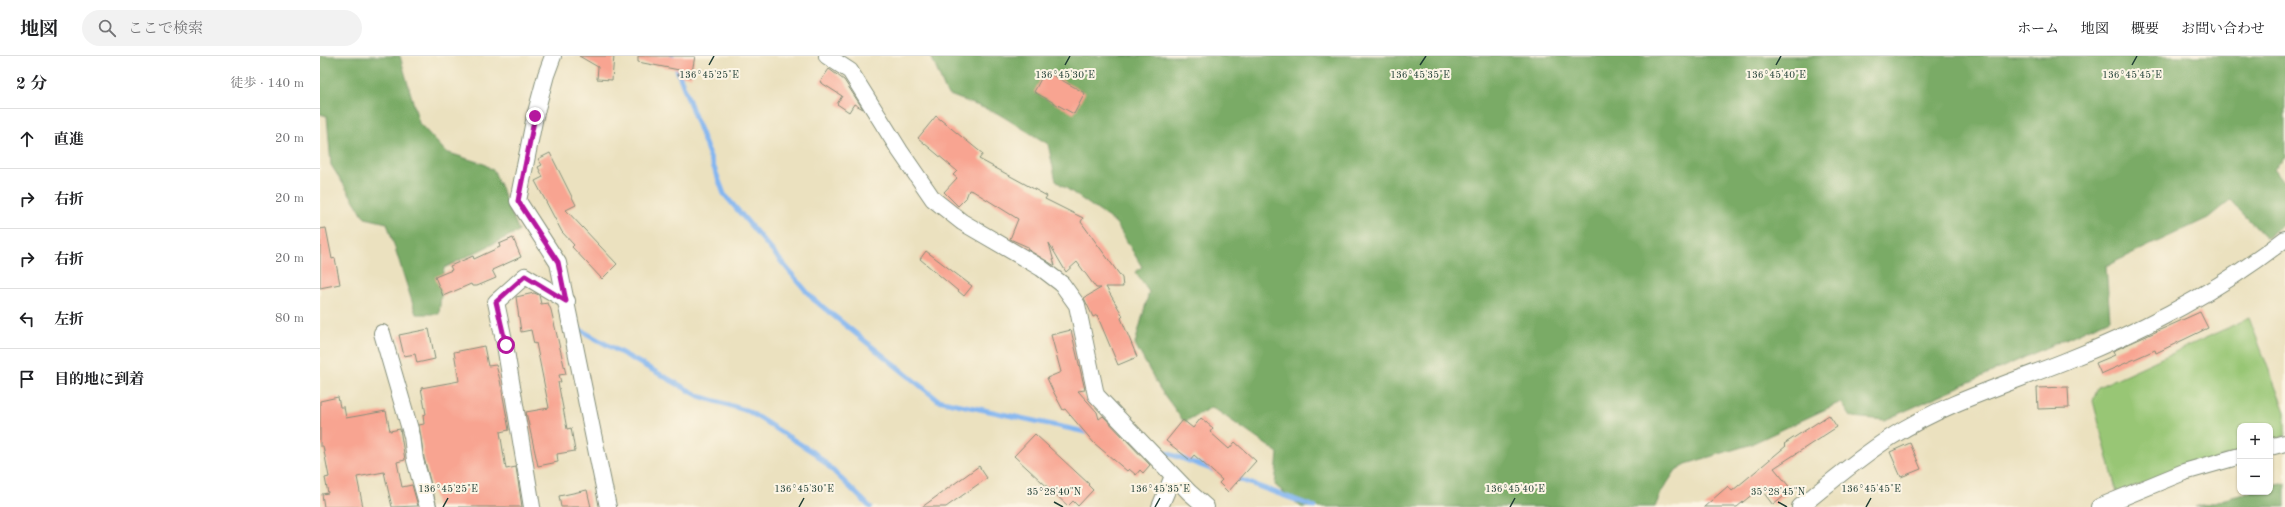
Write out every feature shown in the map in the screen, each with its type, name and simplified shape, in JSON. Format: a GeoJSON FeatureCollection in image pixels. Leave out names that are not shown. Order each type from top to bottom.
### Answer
{"type":"FeatureCollection","features":[{"type":"Feature","properties":{"kind":"street"},"geometry":{"type":"LineString","coordinates":[[553,56],[535,116],[518,201],[558,262],[608,507]]}},
{"type":"Feature","properties":{"kind":"street"},"geometry":{"type":"LineString","coordinates":[[827,56],[850,72],[933,199],[962,222],[1041,268],[1062,284],[1077,305],[1096,395],[1173,476],[1206,507]]}},
{"type":"Feature","properties":{"kind":"street"},"geometry":{"type":"LineString","coordinates":[[1800,507],[1891,437],[1957,402],[2065,361],[2128,334],[2201,296],[2255,262],[2285,239]]}},
{"type":"Feature","properties":{"kind":"street"},"geometry":{"type":"LineString","coordinates":[[532,507],[506,345],[496,302],[525,276],[566,301]]}},
{"type":"Feature","properties":{"kind":"street"},"geometry":{"type":"LineString","coordinates":[[382,333],[412,436],[415,460],[428,507]]}},
{"type":"Feature","properties":{"kind":"street"},"geometry":{"type":"LineString","coordinates":[[2273,446],[2285,443]]}},
{"type":"Feature","properties":{"kind":"street"},"geometry":{"type":"LineString","coordinates":[[2099,507],[2184,472],[2237,457]]}},
{"type":"Feature","properties":{"kind":"street"},"geometry":{"type":"LineString","coordinates":[[1160,507],[1173,476]]}},
{"type":"Feature","properties":{"kind":"green space"},"geometry":{"type":"Polygon","coordinates":[[[320,56],[400,56],[419,123],[446,152],[484,164],[494,171],[519,231],[444,268],[439,314],[416,314],[387,223],[365,218],[331,165],[327,116],[320,114],[320,56]]]}},
{"type":"Feature","properties":{"kind":"green space"},"geometry":{"type":"Polygon","coordinates":[[[931,56],[2285,56],[2285,158],[2274,168],[2285,183],[2285,223],[2266,238],[2230,200],[2208,218],[2106,266],[2110,319],[1885,420],[1851,417],[1841,402],[1749,445],[1686,464],[1676,470],[1662,491],[1655,507],[1301,507],[1275,485],[1278,453],[1212,407],[1184,422],[1160,389],[1135,344],[1149,292],[1135,272],[1142,267],[1116,223],[1056,181],[1048,144],[997,113],[947,94],[931,56]]]}},
{"type":"Feature","properties":{"kind":"green space"},"geometry":{"type":"Polygon","coordinates":[[[2249,318],[2285,412],[2285,436],[2273,440],[2273,423],[2237,423],[2237,452],[2117,493],[2093,401],[2098,387],[2249,318]]]}},
{"type":"Feature","properties":{"kind":"green space"},"geometry":{"type":"Polygon","coordinates":[[[2285,483],[2285,507],[2195,507],[2240,495],[2273,495],[2273,486],[2285,483]]]}},
{"type":"Feature","properties":{"kind":"building"},"geometry":{"type":"Polygon","coordinates":[[[579,56],[614,56],[612,80],[597,79],[598,67],[579,56]]]}},
{"type":"Feature","properties":{"kind":"building"},"geometry":{"type":"Polygon","coordinates":[[[638,56],[695,56],[691,77],[678,75],[679,70],[638,62],[638,56]]]}},
{"type":"Feature","properties":{"kind":"building"},"geometry":{"type":"Polygon","coordinates":[[[829,69],[844,80],[863,109],[854,104],[849,112],[837,104],[842,96],[820,82],[829,69]]]}},
{"type":"Feature","properties":{"kind":"building"},"geometry":{"type":"Polygon","coordinates":[[[1045,71],[1085,93],[1074,114],[1034,92],[1045,71]]]}},
{"type":"Feature","properties":{"kind":"building"},"geometry":{"type":"Polygon","coordinates":[[[936,116],[983,154],[979,159],[1047,196],[1045,199],[1083,218],[1081,222],[1122,278],[1123,287],[1106,287],[1123,316],[1121,318],[1137,357],[1118,365],[1097,315],[1093,317],[1084,298],[1101,288],[1096,288],[1077,262],[1066,272],[1049,243],[1055,266],[1027,249],[1028,247],[1010,239],[1018,219],[973,191],[969,190],[966,198],[958,206],[944,192],[957,178],[953,175],[957,171],[918,138],[936,116]]]}},
{"type":"Feature","properties":{"kind":"building"},"geometry":{"type":"Polygon","coordinates":[[[550,153],[576,205],[566,210],[617,264],[602,279],[572,247],[574,245],[562,232],[535,181],[543,177],[538,167],[542,165],[538,159],[550,153]]]}},
{"type":"Feature","properties":{"kind":"building"},"geometry":{"type":"Polygon","coordinates":[[[326,228],[332,259],[335,258],[340,284],[320,288],[320,229],[326,228]]]}},
{"type":"Feature","properties":{"kind":"building"},"geometry":{"type":"Polygon","coordinates":[[[513,238],[521,257],[492,270],[496,278],[477,286],[472,286],[471,284],[443,296],[435,277],[452,270],[450,266],[473,256],[474,259],[500,247],[499,244],[513,238]]]}},
{"type":"Feature","properties":{"kind":"building"},"geometry":{"type":"Polygon","coordinates":[[[926,251],[972,286],[964,296],[920,259],[926,251]]]}},
{"type":"Feature","properties":{"kind":"building"},"geometry":{"type":"Polygon","coordinates":[[[534,293],[539,295],[541,304],[548,303],[551,310],[566,374],[559,375],[561,382],[558,382],[567,429],[571,428],[575,451],[557,454],[558,462],[538,466],[526,412],[549,408],[536,343],[534,344],[531,330],[521,332],[516,297],[534,293]]]}},
{"type":"Feature","properties":{"kind":"building"},"geometry":{"type":"Polygon","coordinates":[[[2200,312],[2208,328],[2156,353],[2155,350],[2101,374],[2096,363],[2115,355],[2113,351],[2200,312]]]}},
{"type":"Feature","properties":{"kind":"building"},"geometry":{"type":"Polygon","coordinates":[[[429,329],[435,359],[417,363],[415,354],[404,356],[399,335],[429,329]]]}},
{"type":"Feature","properties":{"kind":"building"},"geometry":{"type":"Polygon","coordinates":[[[1071,330],[1085,390],[1078,391],[1097,412],[1099,419],[1103,416],[1150,465],[1143,473],[1140,470],[1136,475],[1129,469],[1127,471],[1094,443],[1065,409],[1063,410],[1052,389],[1047,378],[1061,372],[1051,335],[1071,330]]]}},
{"type":"Feature","properties":{"kind":"building"},"geometry":{"type":"Polygon","coordinates":[[[484,346],[488,366],[496,365],[500,380],[509,430],[500,432],[506,469],[516,467],[522,507],[437,507],[424,458],[419,425],[424,424],[423,415],[426,414],[421,388],[459,381],[454,352],[484,346]]]}},
{"type":"Feature","properties":{"kind":"building"},"geometry":{"type":"Polygon","coordinates":[[[2068,387],[2069,408],[2038,409],[2037,388],[2068,387]]]}},
{"type":"Feature","properties":{"kind":"building"},"geometry":{"type":"Polygon","coordinates":[[[338,397],[340,407],[344,407],[346,418],[386,411],[390,431],[400,429],[405,460],[397,462],[402,487],[412,485],[418,506],[392,507],[384,472],[357,477],[363,507],[324,507],[322,494],[328,493],[325,478],[329,477],[323,446],[320,446],[320,401],[338,397]]]}},
{"type":"Feature","properties":{"kind":"building"},"geometry":{"type":"Polygon","coordinates":[[[1829,415],[1837,427],[1774,468],[1792,490],[1773,505],[1760,488],[1737,507],[1704,507],[1728,486],[1732,491],[1786,446],[1784,444],[1829,415]]]}},
{"type":"Feature","properties":{"kind":"building"},"geometry":{"type":"Polygon","coordinates":[[[1201,418],[1213,428],[1210,432],[1229,449],[1235,442],[1256,461],[1228,492],[1219,483],[1222,480],[1194,455],[1190,460],[1166,441],[1183,420],[1193,428],[1201,418]]]}},
{"type":"Feature","properties":{"kind":"building"},"geometry":{"type":"Polygon","coordinates":[[[1035,434],[1089,484],[1088,485],[1093,490],[1078,506],[1073,501],[1068,506],[1014,456],[1035,434]]]}},
{"type":"Feature","properties":{"kind":"building"},"geometry":{"type":"Polygon","coordinates":[[[1910,443],[1921,469],[1901,477],[1890,452],[1910,443]]]}},
{"type":"Feature","properties":{"kind":"building"},"geometry":{"type":"Polygon","coordinates":[[[979,466],[987,478],[946,507],[922,507],[979,466]]]}},
{"type":"Feature","properties":{"kind":"building"},"geometry":{"type":"Polygon","coordinates":[[[587,490],[591,507],[561,507],[559,496],[587,490]]]}},
{"type":"Feature","properties":{"kind":"waterway"},"geometry":{"type":"LineString","coordinates":[[672,56],[724,194],[813,299],[938,400],[1090,433]]}},
{"type":"Feature","properties":{"kind":"waterway"},"geometry":{"type":"LineString","coordinates":[[575,327],[699,396],[748,411],[816,454],[870,507]]}},
{"type":"Feature","properties":{"kind":"waterway"},"geometry":{"type":"LineString","coordinates":[[1156,449],[1216,471]]}},
{"type":"Feature","properties":{"kind":"waterway"},"geometry":{"type":"LineString","coordinates":[[1233,477],[1315,507]]}},
{"type":"Feature","properties":{"kind":"route"},"geometry":{"type":"LineString","coordinates":[[506,345],[496,302],[525,276],[566,301],[558,262],[546,246],[518,201],[535,116]]}}]}
